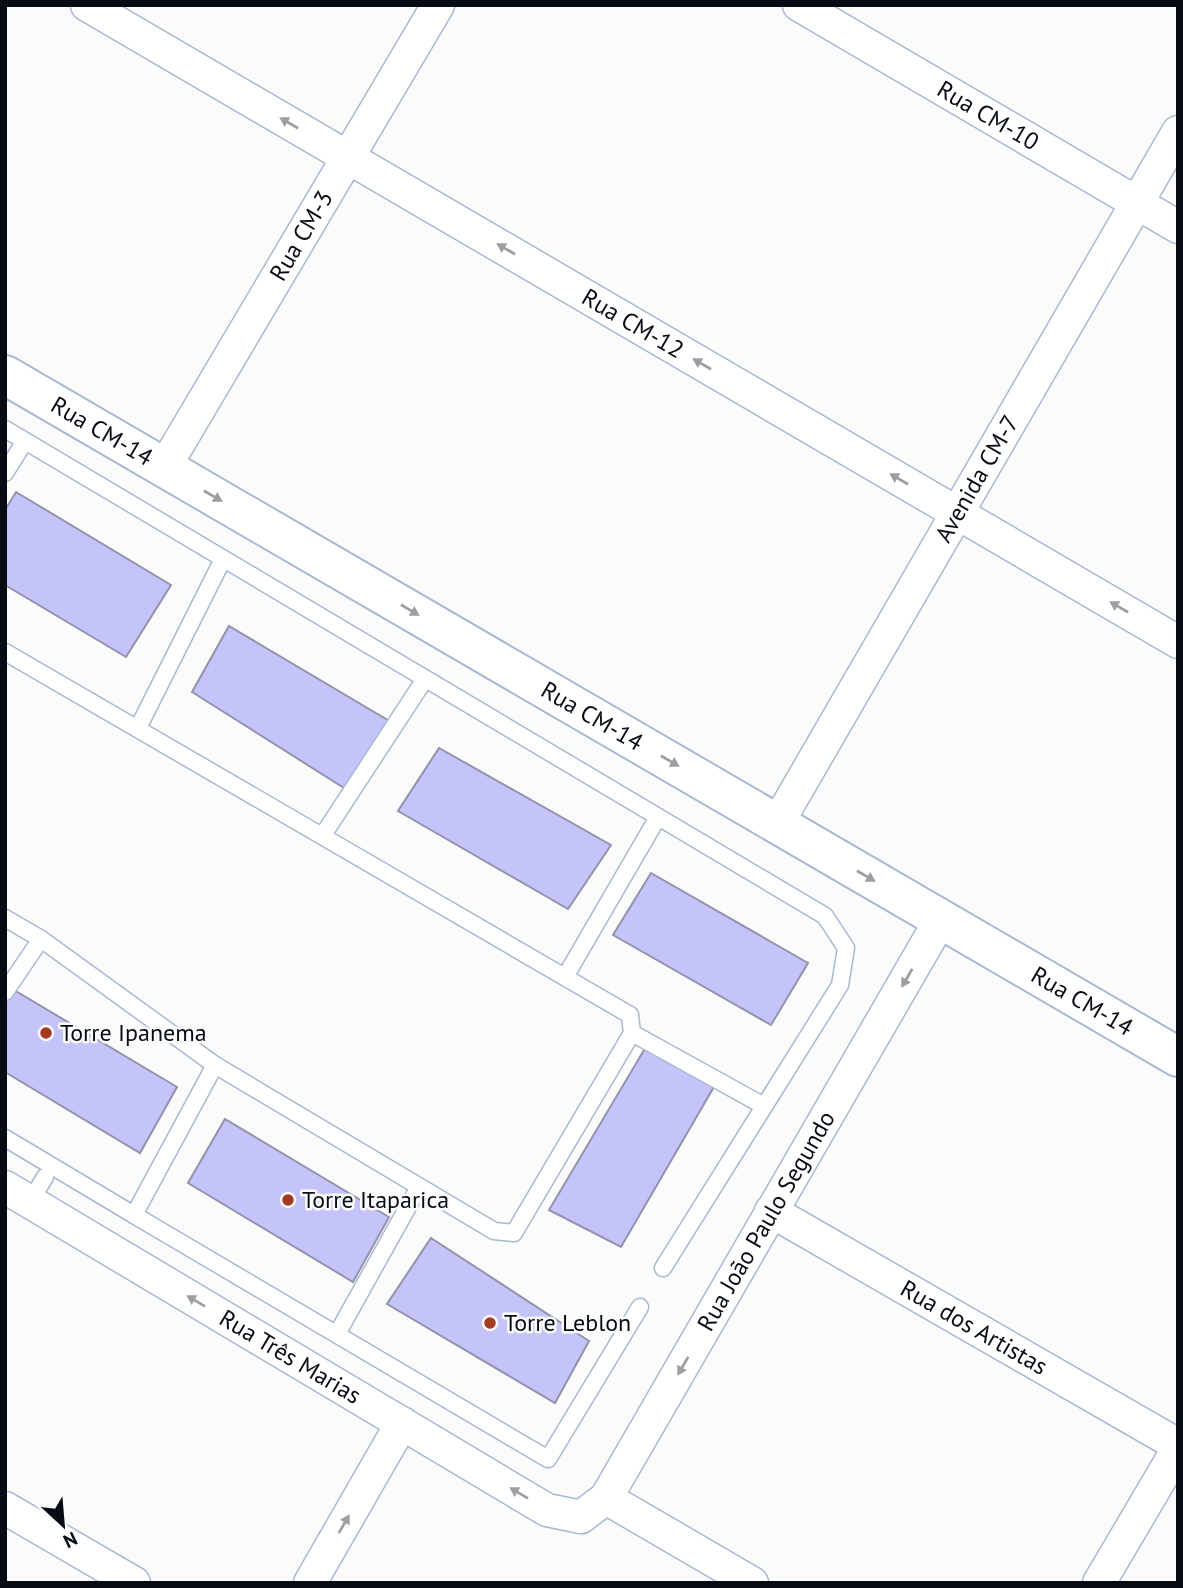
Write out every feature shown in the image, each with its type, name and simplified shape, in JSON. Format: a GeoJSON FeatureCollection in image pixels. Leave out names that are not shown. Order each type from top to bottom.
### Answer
{"type":"FeatureCollection","features":[{"type":"Feature","properties":{"kind":"street","name":"Rua CM-12"},"geometry":{"type":"LineString","coordinates":[[87,5],[1178,642]]}},
{"type":"Feature","properties":{"kind":"street","name":"Rua CM-3"},"geometry":{"type":"LineString","coordinates":[[164,468],[438,5]]}},
{"type":"Feature","properties":{"kind":"street","name":"Rua CM-10"},"geometry":{"type":"LineString","coordinates":[[799,5],[1178,227]]}},
{"type":"Feature","properties":{"kind":"street","name":"Avenida CM-7"},"geometry":{"type":"LineString","coordinates":[[777,824],[1178,132]]}},
{"type":"Feature","properties":{"kind":"street","name":"Rua CM-14"},"geometry":{"type":"LineString","coordinates":[[5,376],[1178,1057]]}},
{"type":"Feature","properties":{"kind":"street","name":"Rua João Paulo Segundo"},"geometry":{"type":"LineString","coordinates":[[581,1517],[606,1498],[941,919]]}},
{"type":"Feature","properties":{"kind":"street","name":"Rua Três Marias"},"geometry":{"type":"LineString","coordinates":[[27,1188],[402,1423],[547,1510],[581,1517]]}},
{"type":"Feature","properties":{"kind":"street","name":"Rua dos Artistas"},"geometry":{"type":"LineString","coordinates":[[771,1211],[1178,1447]]}},
{"type":"Feature","properties":{"kind":"street"},"geometry":{"type":"LineString","coordinates":[[310,1583],[402,1423]]}},
{"type":"Feature","properties":{"kind":"street"},"geometry":{"type":"LineString","coordinates":[[1099,1583],[1178,1447]]}},
{"type":"Feature","properties":{"kind":"street"},"geometry":{"type":"LineString","coordinates":[[606,1498],[752,1583]]}},
{"type":"Feature","properties":{"kind":"street"},"geometry":{"type":"LineString","coordinates":[[5,1507],[134,1583]]}},
{"type":"Feature","properties":{"kind":"lane"},"geometry":{"type":"LineString","coordinates":[[5,429],[825,916],[846,947],[840,985],[663,1268]]}},
{"type":"Feature","properties":{"kind":"lane"},"geometry":{"type":"LineString","coordinates":[[5,473],[25,441]]}},
{"type":"Feature","properties":{"kind":"lane"},"geometry":{"type":"LineString","coordinates":[[138,728],[223,559]]}},
{"type":"Feature","properties":{"kind":"lane"},"geometry":{"type":"LineString","coordinates":[[5,652],[630,1015],[632,1033],[514,1233],[494,1231],[215,1065],[41,939],[5,918]]}},
{"type":"Feature","properties":{"kind":"lane"},"geometry":{"type":"LineString","coordinates":[[323,835],[425,679]]}},
{"type":"Feature","properties":{"kind":"lane"},"geometry":{"type":"LineString","coordinates":[[565,977],[658,817]]}},
{"type":"Feature","properties":{"kind":"lane"},"geometry":{"type":"LineString","coordinates":[[5,992],[41,939]]}},
{"type":"Feature","properties":{"kind":"lane"},"geometry":{"type":"LineString","coordinates":[[632,1033],[764,1106]]}},
{"type":"Feature","properties":{"kind":"lane"},"geometry":{"type":"LineString","coordinates":[[134,1215],[215,1065]]}},
{"type":"Feature","properties":{"kind":"lane"},"geometry":{"type":"LineString","coordinates":[[5,1138],[548,1459],[640,1307]]}},
{"type":"Feature","properties":{"kind":"lane"},"geometry":{"type":"LineString","coordinates":[[337,1334],[419,1187]]}},
{"type":"Feature","properties":{"kind":"building"},"geometry":{"type":"Polygon","coordinates":[[[16,492],[171,585],[126,657],[5,585],[5,510],[16,492]]]}},
{"type":"Feature","properties":{"kind":"building"},"geometry":{"type":"Polygon","coordinates":[[[229,626],[391,722],[344,788],[192,692],[229,626]]]}},
{"type":"Feature","properties":{"kind":"building"},"geometry":{"type":"Polygon","coordinates":[[[439,748],[611,845],[568,909],[398,811],[439,748]]]}},
{"type":"Feature","properties":{"kind":"building"},"geometry":{"type":"Polygon","coordinates":[[[651,873],[808,963],[771,1025],[613,935],[651,873]]]}},
{"type":"Feature","properties":{"kind":"building","name":"Torre Ipanema"},"geometry":{"type":"Polygon","coordinates":[[[9,987],[177,1087],[140,1153],[5,1072],[5,994],[9,987]]]}},
{"type":"Feature","properties":{"kind":"building"},"geometry":{"type":"Polygon","coordinates":[[[647,1045],[715,1085],[621,1247],[549,1210],[647,1045]]]}},
{"type":"Feature","properties":{"kind":"building","name":"Torre Itaparica"},"geometry":{"type":"Polygon","coordinates":[[[225,1119],[389,1217],[353,1282],[188,1183],[225,1119]]]}},
{"type":"Feature","properties":{"kind":"building","name":"Torre Leblon"},"geometry":{"type":"Polygon","coordinates":[[[431,1238],[589,1341],[555,1403],[387,1304],[431,1238]]]}},
{"type":"Feature","properties":{"kind":"place","name":"Torre Ipanema"},"geometry":{"type":"Point","coordinates":[46,1033]}},
{"type":"Feature","properties":{"kind":"place","name":"Torre Itaparica"},"geometry":{"type":"Point","coordinates":[288,1200]}},
{"type":"Feature","properties":{"kind":"place","name":"Torre Leblon"},"geometry":{"type":"Point","coordinates":[490,1323]}}]}
